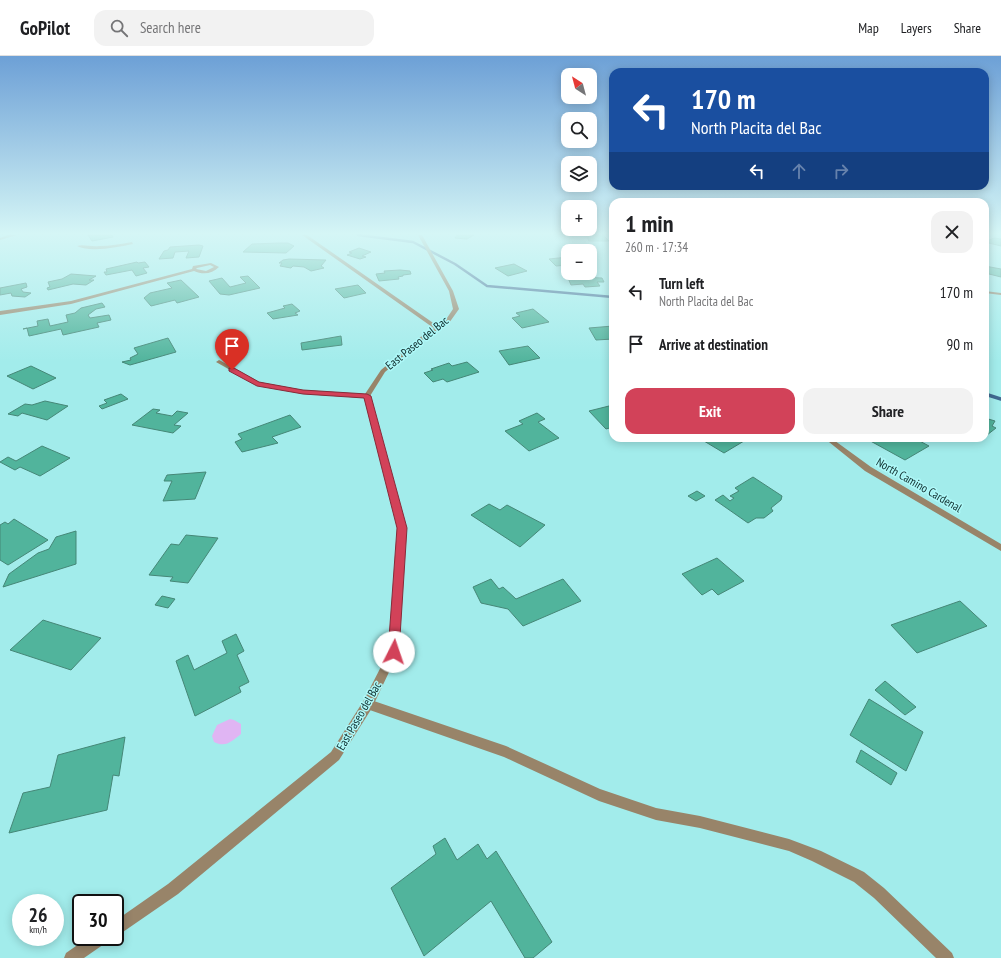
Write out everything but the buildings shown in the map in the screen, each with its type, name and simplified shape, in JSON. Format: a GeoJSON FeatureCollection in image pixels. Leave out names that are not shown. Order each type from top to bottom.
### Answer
{"type":"FeatureCollection","features":[{"type":"Feature","properties":{"kind":"street"},"geometry":{"type":"LineString","coordinates":[[0,313],[71,302],[167,277]]}},
{"type":"Feature","properties":{"kind":"street"},"geometry":{"type":"LineString","coordinates":[[363,277],[437,328]]}},
{"type":"Feature","properties":{"kind":"street","name":"East Paseo del Bac"},"geometry":{"type":"LineString","coordinates":[[124,922],[173,889],[335,756],[368,704],[394,652],[402,528],[367,396],[383,371],[419,340],[447,322],[456,309],[451,291],[443,277]]}},
{"type":"Feature","properties":{"kind":"street"},"geometry":{"type":"LineString","coordinates":[[989,292],[1001,294]]}},
{"type":"Feature","properties":{"kind":"street"},"geometry":{"type":"LineString","coordinates":[[219,362],[257,384],[303,392],[367,396]]}},
{"type":"Feature","properties":{"kind":"street","name":"North Camino Cardenal"},"geometry":{"type":"LineString","coordinates":[[832,442],[868,469],[1001,548]]}},
{"type":"Feature","properties":{"kind":"street"},"geometry":{"type":"LineString","coordinates":[[368,704],[506,752],[599,795],[656,814],[700,822],[789,845],[816,856],[859,877],[879,893],[947,958]]}},
{"type":"Feature","properties":{"kind":"street"},"geometry":{"type":"LineString","coordinates":[[71,958],[89,946]]}},
{"type":"Feature","properties":{"kind":"shaded area"},"geometry":{"type":"Polygon","coordinates":[[[230,719],[241,724],[241,734],[229,743],[218,744],[214,742],[212,736],[217,725],[230,719]]]}},
{"type":"Feature","properties":{"kind":"waterway"},"geometry":{"type":"LineString","coordinates":[[474,277],[487,286],[609,297]]}},
{"type":"Feature","properties":{"kind":"waterway"},"geometry":{"type":"LineString","coordinates":[[989,395],[1001,399]]}},
{"type":"Feature","properties":{"kind":"route"},"geometry":{"type":"LineString","coordinates":[[232,370],[257,384],[303,392],[367,396],[402,528],[394,652]]}}]}
